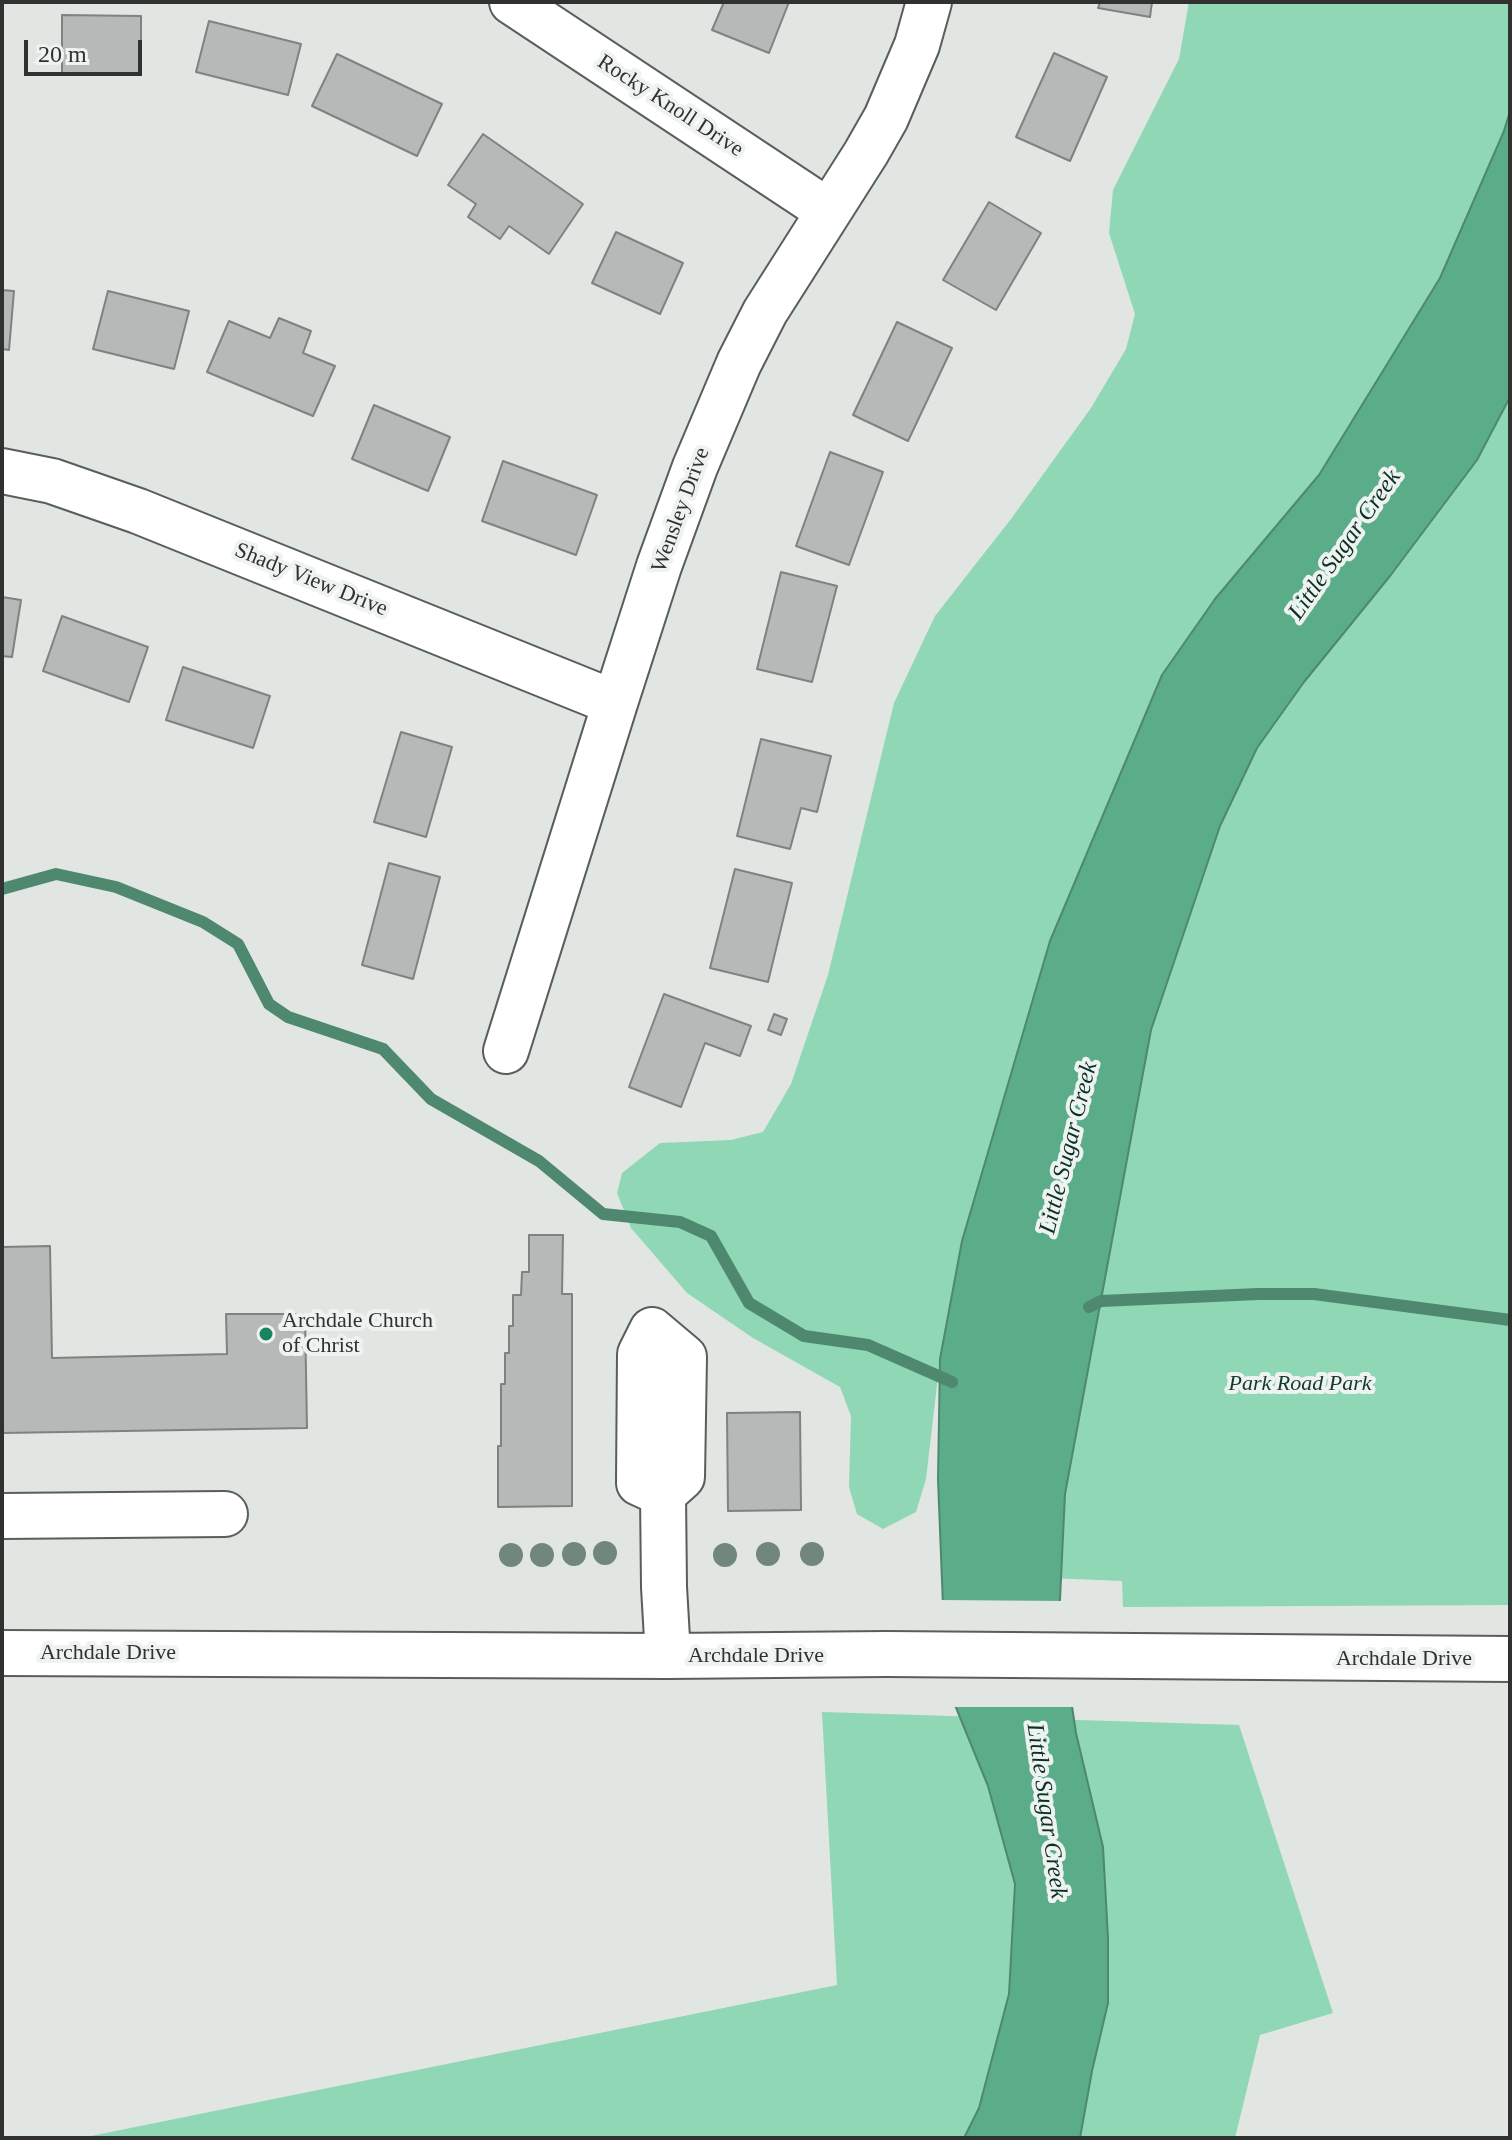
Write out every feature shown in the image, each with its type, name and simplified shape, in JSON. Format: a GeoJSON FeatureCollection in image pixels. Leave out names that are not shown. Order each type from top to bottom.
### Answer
{"type":"FeatureCollection","features":[{"type":"Feature","properties":{"kind":"street","name":"Rocky Knoll Drive"},"geometry":{"type":"LineString","coordinates":[[512,2],[828,211]]}},
{"type":"Feature","properties":{"kind":"street","name":"Wensley Drive"},"geometry":{"type":"LineString","coordinates":[[506,1051],[659,566],[690,481],[739,363],[765,312],[886,118],[917,45],[929,2]]}},
{"type":"Feature","properties":{"kind":"street","name":"Shady View Drive"},"geometry":{"type":"LineString","coordinates":[[2,471],[52,481],[138,511],[615,703]]}},
{"type":"Feature","properties":{"kind":"street"},"geometry":{"type":"LineString","coordinates":[[663,1494],[668,1656]]}},
{"type":"Feature","properties":{"kind":"street"},"geometry":{"type":"LineString","coordinates":[[2,1516],[225,1514]]}},
{"type":"Feature","properties":{"kind":"street","name":"Archdale Drive"},"geometry":{"type":"LineString","coordinates":[[2,1653],[886,1654],[1510,1659]]}},
{"type":"Feature","properties":{"kind":"green space"},"geometry":{"type":"Polygon","coordinates":[[[1189,2],[1510,2],[1510,111],[1440,278],[1319,475],[1215,599],[1162,675],[1050,941],[962,1241],[940,1359],[926,1479],[916,1512],[883,1529],[857,1514],[849,1487],[851,1416],[840,1387],[753,1338],[687,1293],[631,1228],[617,1193],[622,1173],[660,1143],[731,1140],[763,1132],[791,1084],[828,975],[894,703],[935,616],[1011,519],[1091,408],[1126,349],[1135,314],[1109,233],[1113,190],[1179,59],[1189,2]]]}},
{"type":"Feature","properties":{"kind":"green space","name":"Park Road Park"},"geometry":{"type":"Polygon","coordinates":[[[1510,397],[1510,1605],[1123,1607],[1122,1581],[1049,1578],[1151,1030],[1220,826],[1257,748],[1304,682],[1477,460],[1510,397]]]}},
{"type":"Feature","properties":{"kind":"green space"},"geometry":{"type":"Polygon","coordinates":[[[822,1712],[1239,1725],[1333,2013],[1260,2035],[1235,2138],[81,2138],[837,1985],[822,1712]]]}},
{"type":"Feature","properties":{"kind":"water","name":"Little Sugar Creek"},"geometry":{"type":"Polygon","coordinates":[[[1510,111],[1510,397],[1477,460],[1390,576],[1304,682],[1257,748],[1220,826],[1151,1030],[1065,1494],[1059,1620],[1076,1733],[1103,1847],[1108,1938],[1108,2003],[1080,2138],[964,2138],[979,2108],[1009,1994],[1015,1884],[988,1786],[946,1683],[938,1479],[940,1359],[962,1241],[1050,941],[1162,675],[1215,599],[1319,475],[1440,278],[1510,111]]]}},
{"type":"Feature","properties":{"kind":"pier"},"geometry":{"type":"Polygon","coordinates":[[[939,1600],[1064,1601],[1063,1620],[1076,1707],[951,1707],[942,1684],[939,1600]]]}},
{"type":"Feature","properties":{"kind":"building"},"geometry":{"type":"Polygon","coordinates":[[[724,2],[789,2],[769,53],[712,30],[724,2]]]}},
{"type":"Feature","properties":{"kind":"building"},"geometry":{"type":"Polygon","coordinates":[[[1100,2],[1152,2],[1150,17],[1098,8],[1100,2]]]}},
{"type":"Feature","properties":{"kind":"building"},"geometry":{"type":"Polygon","coordinates":[[[62,15],[141,16],[141,74],[62,73],[62,15]]]}},
{"type":"Feature","properties":{"kind":"building"},"geometry":{"type":"Polygon","coordinates":[[[209,21],[301,44],[288,95],[196,72],[209,21]]]}},
{"type":"Feature","properties":{"kind":"building"},"geometry":{"type":"Polygon","coordinates":[[[1054,53],[1107,77],[1070,161],[1016,137],[1054,53]]]}},
{"type":"Feature","properties":{"kind":"building"},"geometry":{"type":"Polygon","coordinates":[[[337,54],[442,104],[417,156],[312,106],[337,54]]]}},
{"type":"Feature","properties":{"kind":"building"},"geometry":{"type":"Polygon","coordinates":[[[483,134],[583,204],[549,254],[509,226],[500,239],[468,217],[476,204],[448,185],[483,134]]]}},
{"type":"Feature","properties":{"kind":"building"},"geometry":{"type":"Polygon","coordinates":[[[989,202],[1041,233],[996,310],[943,280],[989,202]]]}},
{"type":"Feature","properties":{"kind":"building"},"geometry":{"type":"Polygon","coordinates":[[[616,232],[683,263],[660,314],[592,283],[616,232]]]}},
{"type":"Feature","properties":{"kind":"building"},"geometry":{"type":"Polygon","coordinates":[[[2,290],[14,291],[9,350],[2,349],[2,290]]]}},
{"type":"Feature","properties":{"kind":"building"},"geometry":{"type":"Polygon","coordinates":[[[108,291],[189,311],[174,369],[93,349],[108,291]]]}},
{"type":"Feature","properties":{"kind":"building"},"geometry":{"type":"Polygon","coordinates":[[[279,318],[311,331],[303,353],[335,366],[313,416],[207,372],[229,321],[270,338],[279,318]]]}},
{"type":"Feature","properties":{"kind":"building"},"geometry":{"type":"Polygon","coordinates":[[[897,322],[952,348],[908,441],[853,415],[897,322]]]}},
{"type":"Feature","properties":{"kind":"building"},"geometry":{"type":"Polygon","coordinates":[[[374,405],[450,437],[428,491],[352,459],[374,405]]]}},
{"type":"Feature","properties":{"kind":"building"},"geometry":{"type":"Polygon","coordinates":[[[830,452],[883,472],[849,565],[796,546],[830,452]]]}},
{"type":"Feature","properties":{"kind":"building"},"geometry":{"type":"Polygon","coordinates":[[[503,461],[597,495],[576,555],[482,521],[503,461]]]}},
{"type":"Feature","properties":{"kind":"building"},"geometry":{"type":"Polygon","coordinates":[[[781,572],[837,586],[812,682],[757,669],[781,572]]]}},
{"type":"Feature","properties":{"kind":"building"},"geometry":{"type":"Polygon","coordinates":[[[2,597],[21,600],[12,657],[2,656],[2,597]]]}},
{"type":"Feature","properties":{"kind":"building"},"geometry":{"type":"Polygon","coordinates":[[[62,616],[148,647],[129,702],[43,671],[62,616]]]}},
{"type":"Feature","properties":{"kind":"building"},"geometry":{"type":"Polygon","coordinates":[[[183,667],[270,696],[253,748],[166,720],[183,667]]]}},
{"type":"Feature","properties":{"kind":"building"},"geometry":{"type":"Polygon","coordinates":[[[401,732],[452,747],[426,837],[374,822],[401,732]]]}},
{"type":"Feature","properties":{"kind":"building"},"geometry":{"type":"Polygon","coordinates":[[[761,739],[831,756],[817,812],[801,808],[790,849],[737,836],[761,739]]]}},
{"type":"Feature","properties":{"kind":"building"},"geometry":{"type":"Polygon","coordinates":[[[389,863],[440,877],[413,979],[362,965],[389,863]]]}},
{"type":"Feature","properties":{"kind":"building"},"geometry":{"type":"Polygon","coordinates":[[[735,869],[792,883],[768,982],[710,968],[735,869]]]}},
{"type":"Feature","properties":{"kind":"building"},"geometry":{"type":"Polygon","coordinates":[[[664,994],[751,1026],[740,1056],[705,1043],[681,1107],[629,1087],[664,994]]]}},
{"type":"Feature","properties":{"kind":"building"},"geometry":{"type":"Polygon","coordinates":[[[774,1014],[787,1019],[781,1035],[768,1030],[774,1014]]]}},
{"type":"Feature","properties":{"kind":"building"},"geometry":{"type":"Polygon","coordinates":[[[529,1235],[563,1235],[562,1294],[572,1294],[572,1506],[498,1507],[501,1384],[505,1384],[509,1326],[513,1326],[513,1295],[521,1295],[522,1272],[529,1272],[529,1235]]]}},
{"type":"Feature","properties":{"kind":"building","name":"Archdale Church of Christ"},"geometry":{"type":"Polygon","coordinates":[[[50,1246],[52,1358],[227,1354],[226,1314],[305,1314],[307,1428],[2,1433],[2,1247],[50,1246]]]}},
{"type":"Feature","properties":{"kind":"building"},"geometry":{"type":"Polygon","coordinates":[[[800,1412],[801,1510],[728,1511],[727,1413],[800,1412]]]}},
{"type":"Feature","properties":{"kind":"waterway"},"geometry":{"type":"LineString","coordinates":[[2,889],[56,874],[116,887],[203,922],[238,944],[269,1004],[288,1017],[383,1049],[431,1099],[539,1161],[603,1214],[680,1222],[711,1236],[749,1303],[804,1336],[868,1345],[952,1382]]}},
{"type":"Feature","properties":{"kind":"waterway"},"geometry":{"type":"LineString","coordinates":[[1089,1307],[1101,1301],[1314,1294],[1510,1320]]}},
{"type":"Feature","properties":{"kind":"place","name":"Archdale Church of Christ"},"geometry":{"type":"Point","coordinates":[266,1334]}}]}
